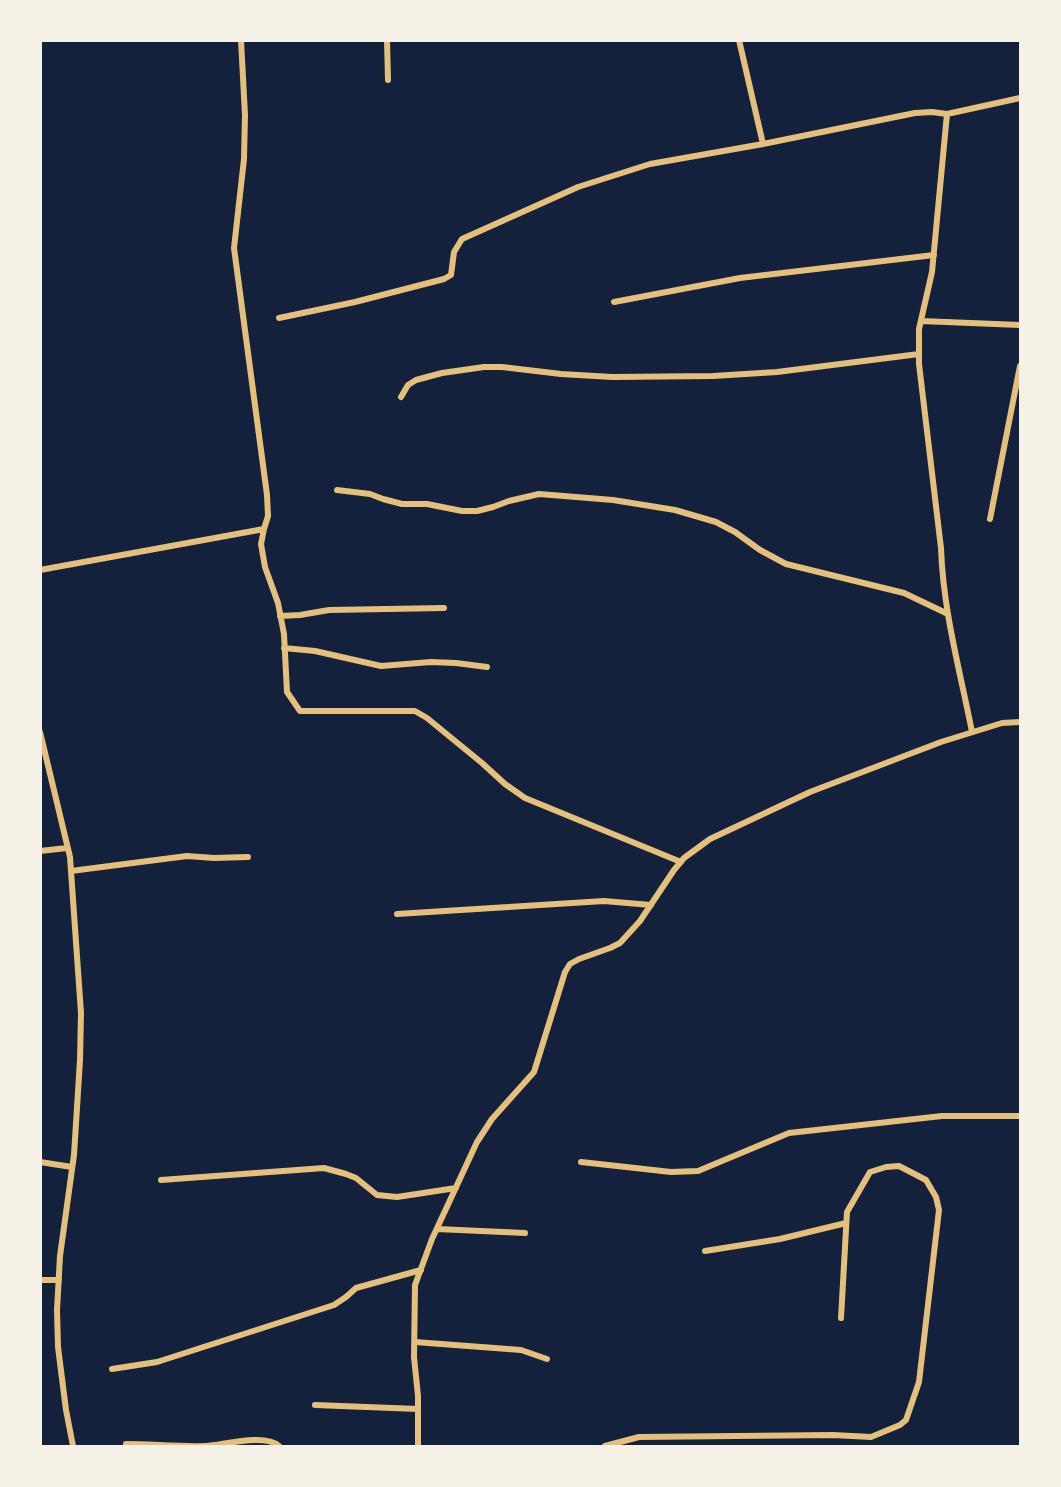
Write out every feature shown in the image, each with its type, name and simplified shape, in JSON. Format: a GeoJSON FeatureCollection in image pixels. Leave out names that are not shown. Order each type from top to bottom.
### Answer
{"type":"FeatureCollection","features":[{"type":"Feature","properties":{"kind":"street"},"geometry":{"type":"LineString","coordinates":[[241,40],[245,115],[244,159],[234,248],[267,495],[268,516],[261,544],[265,567],[280,616],[287,692],[300,711],[415,711],[427,717],[505,784],[525,798],[681,862]]}},
{"type":"Feature","properties":{"kind":"street"},"geometry":{"type":"LineString","coordinates":[[387,40],[388,80]]}},
{"type":"Feature","properties":{"kind":"street"},"geometry":{"type":"LineString","coordinates":[[739,40],[763,144]]}},
{"type":"Feature","properties":{"kind":"street"},"geometry":{"type":"LineString","coordinates":[[279,318],[355,302],[444,279],[451,275],[454,252],[462,239],[578,187],[650,165],[915,113],[947,114],[1020,98]]}},
{"type":"Feature","properties":{"kind":"street"},"geometry":{"type":"LineString","coordinates":[[947,114],[934,255],[919,329],[919,354],[942,574],[972,732]]}},
{"type":"Feature","properties":{"kind":"street"},"geometry":{"type":"LineString","coordinates":[[614,302],[740,278],[934,255]]}},
{"type":"Feature","properties":{"kind":"street"},"geometry":{"type":"LineString","coordinates":[[921,321],[1020,325]]}},
{"type":"Feature","properties":{"kind":"street"},"geometry":{"type":"LineString","coordinates":[[402,397],[408,385],[416,380],[442,373],[484,367],[612,377],[713,376],[777,372],[919,354]]}},
{"type":"Feature","properties":{"kind":"street"},"geometry":{"type":"LineString","coordinates":[[990,519],[1020,366]]}},
{"type":"Feature","properties":{"kind":"street"},"geometry":{"type":"LineString","coordinates":[[337,490],[370,494],[402,504],[427,504],[462,511],[477,511],[539,494],[613,500],[675,510],[716,522],[786,564],[904,593],[948,614]]}},
{"type":"Feature","properties":{"kind":"street"},"geometry":{"type":"LineString","coordinates":[[40,570],[264,528]]}},
{"type":"Feature","properties":{"kind":"street"},"geometry":{"type":"LineString","coordinates":[[280,616],[329,610],[444,608]]}},
{"type":"Feature","properties":{"kind":"street"},"geometry":{"type":"LineString","coordinates":[[284,648],[315,651],[381,666],[431,662],[487,667]]}},
{"type":"Feature","properties":{"kind":"street"},"geometry":{"type":"LineString","coordinates":[[418,1446],[414,1357],[415,1285],[437,1229],[477,1142],[534,1072],[565,972],[570,964],[620,943],[636,926],[684,858],[710,839],[810,792],[940,742],[1002,723],[1020,722]]}},
{"type":"Feature","properties":{"kind":"street"},"geometry":{"type":"LineString","coordinates":[[40,732],[68,848],[81,1013],[72,1167],[60,1256],[57,1310],[57,1347],[73,1446]]}},
{"type":"Feature","properties":{"kind":"street"},"geometry":{"type":"LineString","coordinates":[[40,851],[68,848]]}},
{"type":"Feature","properties":{"kind":"street"},"geometry":{"type":"LineString","coordinates":[[71,871],[187,856],[248,857]]}},
{"type":"Feature","properties":{"kind":"street"},"geometry":{"type":"LineString","coordinates":[[397,915],[604,901],[651,905]]}},
{"type":"Feature","properties":{"kind":"street"},"geometry":{"type":"LineString","coordinates":[[581,1162],[671,1172],[698,1171],[789,1133],[942,1116],[1020,1116]]}},
{"type":"Feature","properties":{"kind":"street"},"geometry":{"type":"LineString","coordinates":[[40,1162],[72,1167]]}},
{"type":"Feature","properties":{"kind":"street"},"geometry":{"type":"LineString","coordinates":[[605,1446],[639,1437],[871,1437],[892,1429],[906,1420],[919,1382],[939,1210],[936,1197],[926,1180],[899,1166],[870,1172],[847,1212],[841,1318]]}},
{"type":"Feature","properties":{"kind":"street"},"geometry":{"type":"LineString","coordinates":[[161,1180],[324,1168],[356,1178],[377,1195],[397,1197],[456,1188]]}},
{"type":"Feature","properties":{"kind":"street"},"geometry":{"type":"LineString","coordinates":[[705,1251],[780,1239],[846,1223]]}},
{"type":"Feature","properties":{"kind":"street"},"geometry":{"type":"LineString","coordinates":[[437,1229],[525,1233]]}},
{"type":"Feature","properties":{"kind":"street"},"geometry":{"type":"LineString","coordinates":[[112,1369],[157,1362],[249,1333],[334,1305],[356,1288],[421,1270]]}},
{"type":"Feature","properties":{"kind":"street"},"geometry":{"type":"LineString","coordinates":[[40,1280],[59,1280]]}},
{"type":"Feature","properties":{"kind":"street"},"geometry":{"type":"LineString","coordinates":[[415,1342],[520,1350],[547,1359]]}},
{"type":"Feature","properties":{"kind":"street"},"geometry":{"type":"LineString","coordinates":[[315,1405],[418,1409]]}},
{"type":"Feature","properties":{"kind":"street"},"geometry":{"type":"LineString","coordinates":[[126,1444],[207,1446],[233,1441],[258,1440],[279,1446]]}}]}
